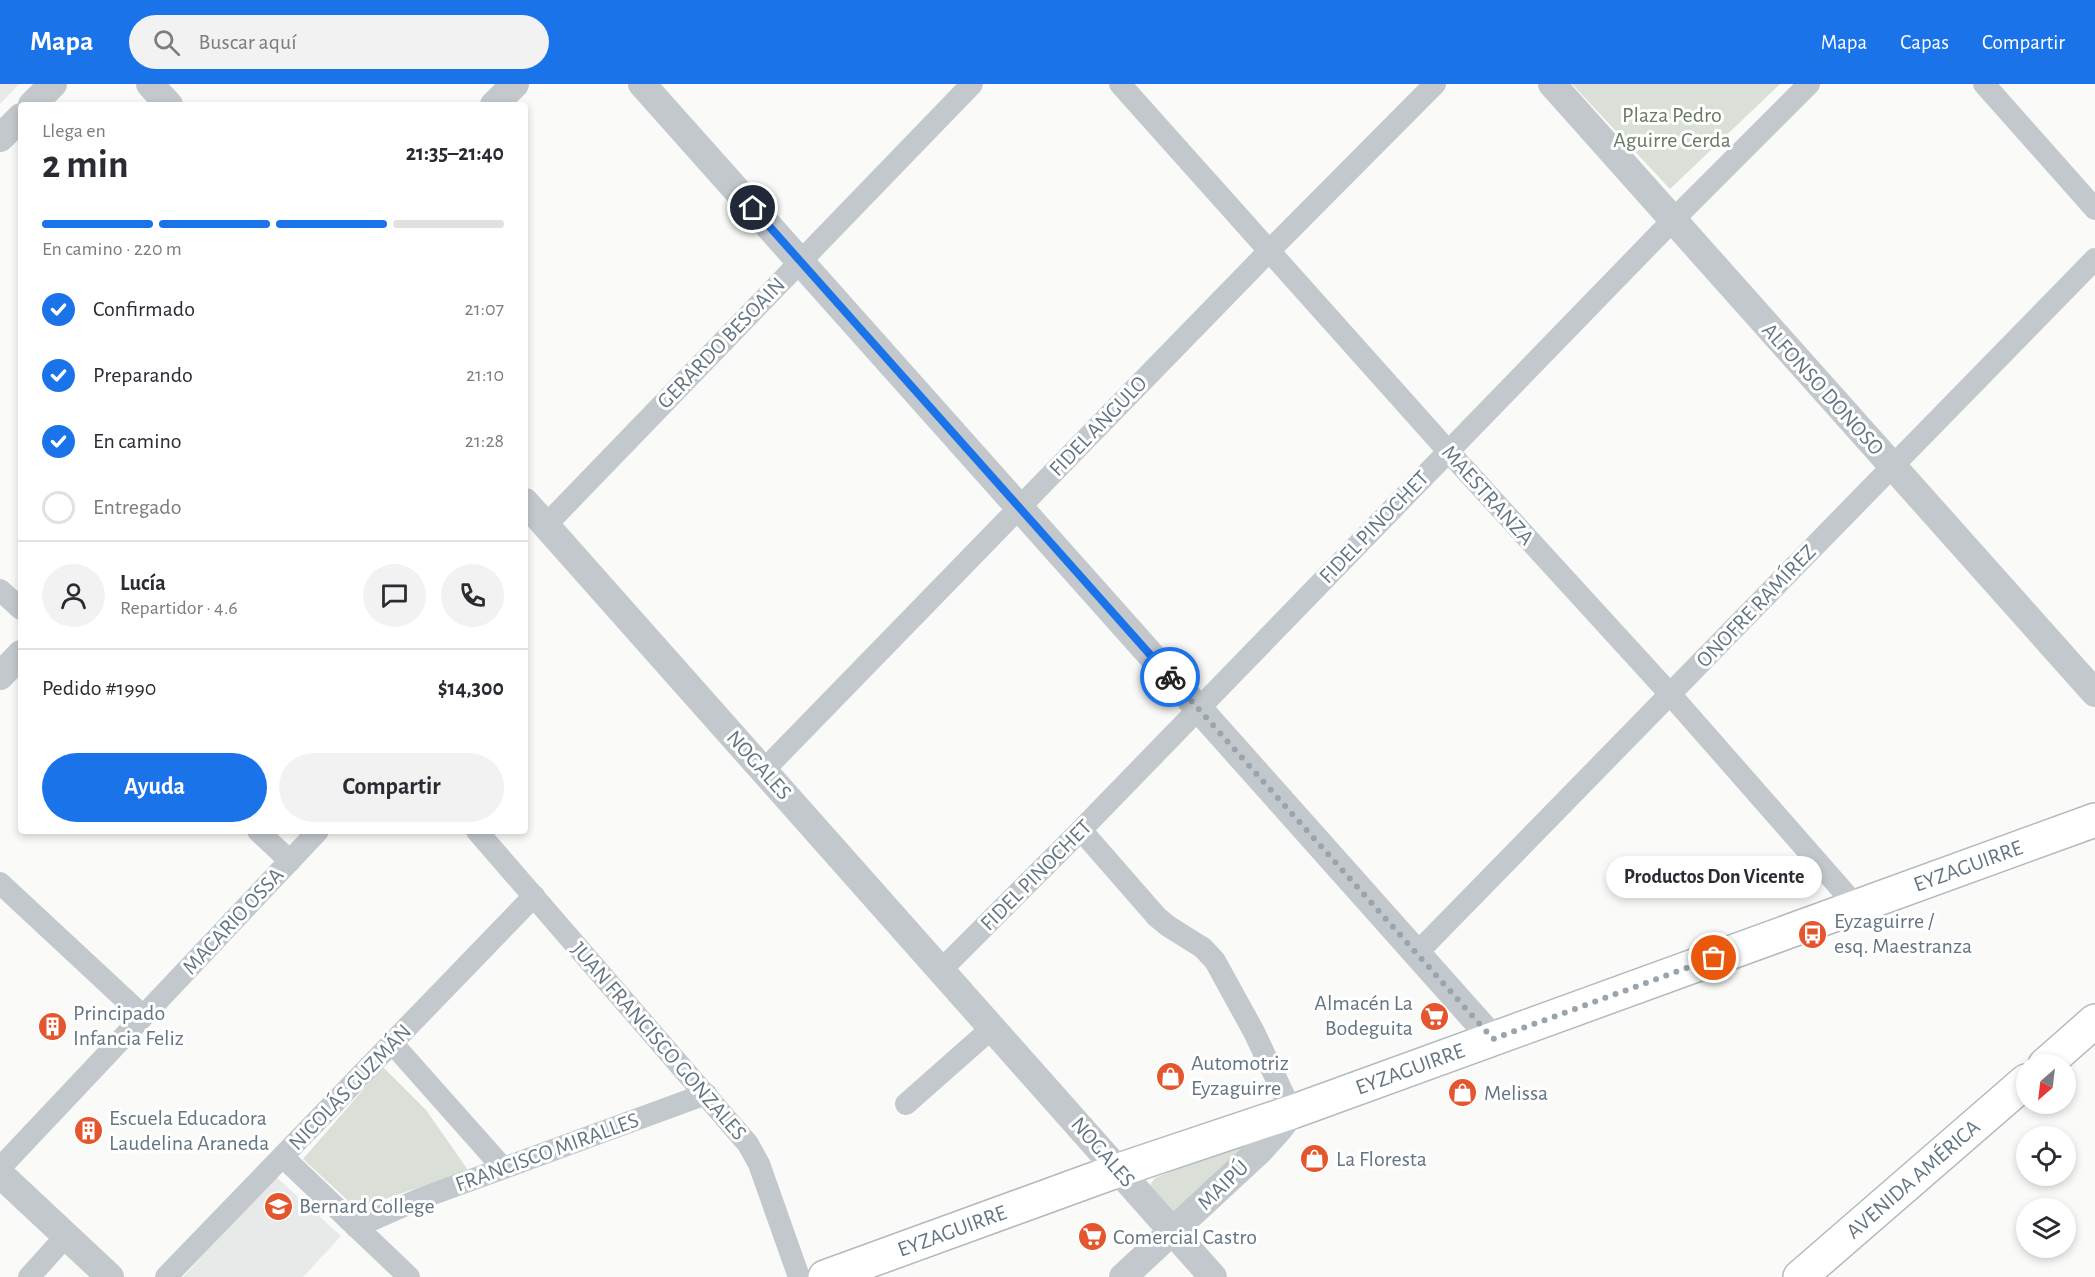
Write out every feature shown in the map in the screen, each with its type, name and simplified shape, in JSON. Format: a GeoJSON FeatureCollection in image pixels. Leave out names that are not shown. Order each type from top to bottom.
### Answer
{"type":"FeatureCollection","features":[{"type":"Feature","properties":{"kind":"main road","name":"EYZAGUIRRE"},"geometry":{"type":"LineString","coordinates":[[825,1277],[1119,1170],[1292,1112],[2095,820]]}},
{"type":"Feature","properties":{"kind":"main road"},"geometry":{"type":"LineString","coordinates":[[2058,1054],[2095,1021]]}},
{"type":"Feature","properties":{"kind":"main road","name":"AVENIDA AMÉRICA"},"geometry":{"type":"LineString","coordinates":[[1800,1277],[2016,1090]]}},
{"type":"Feature","properties":{"kind":"street"},"geometry":{"type":"LineString","coordinates":[[35,102],[53,84]]}},
{"type":"Feature","properties":{"kind":"street"},"geometry":{"type":"LineString","coordinates":[[150,84],[166,102]]}},
{"type":"Feature","properties":{"kind":"street"},"geometry":{"type":"LineString","coordinates":[[497,102],[515,84]]}},
{"type":"Feature","properties":{"kind":"street"},"geometry":{"type":"LineString","coordinates":[[642,84],[1493,1039]]}},
{"type":"Feature","properties":{"kind":"street","name":"GERARDO BESOAIN"},"geometry":{"type":"LineString","coordinates":[[546,525],[972,84]]}},
{"type":"Feature","properties":{"kind":"street","name":"MAESTRANZA"},"geometry":{"type":"LineString","coordinates":[[1120,84],[1448,451],[1670,694],[1857,907]]}},
{"type":"Feature","properties":{"kind":"street","name":"FIDEL ANGULO"},"geometry":{"type":"LineString","coordinates":[[764,770],[1269,251],[1435,84]]}},
{"type":"Feature","properties":{"kind":"street","name":"ALFONSO DONOSO"},"geometry":{"type":"LineString","coordinates":[[1552,84],[2095,693]]}},
{"type":"Feature","properties":{"kind":"street","name":"FIDEL PINOCHET"},"geometry":{"type":"LineString","coordinates":[[941,970],[1081,830],[1673,220],[1809,84]]}},
{"type":"Feature","properties":{"kind":"street"},"geometry":{"type":"LineString","coordinates":[[1984,84],[2095,209]]}},
{"type":"Feature","properties":{"kind":"street"},"geometry":{"type":"LineString","coordinates":[[0,138],[18,120]]}},
{"type":"Feature","properties":{"kind":"street","name":"ONOFRE RAMÍREZ"},"geometry":{"type":"LineString","coordinates":[[1417,954],[2095,259]]}},
{"type":"Feature","properties":{"kind":"street","name":"NOGALES"},"geometry":{"type":"LineString","coordinates":[[528,505],[1213,1277]]}},
{"type":"Feature","properties":{"kind":"street"},"geometry":{"type":"LineString","coordinates":[[0,590],[18,606]]}},
{"type":"Feature","properties":{"kind":"street"},"geometry":{"type":"LineString","coordinates":[[0,676],[18,657]]}},
{"type":"Feature","properties":{"kind":"street"},"geometry":{"type":"LineString","coordinates":[[1081,830],[1157,917],[1203,948],[1215,961],[1254,1032],[1292,1112]]}},
{"type":"Feature","properties":{"kind":"street"},"geometry":{"type":"LineString","coordinates":[[261,834],[290,861]]}},
{"type":"Feature","properties":{"kind":"street","name":"MACARIO OSSA"},"geometry":{"type":"LineString","coordinates":[[0,1168],[315,834]]}},
{"type":"Feature","properties":{"kind":"street","name":"JUAN FRANCISCO GONZALES"},"geometry":{"type":"LineString","coordinates":[[480,834],[741,1134],[754,1154],[799,1277]]}},
{"type":"Feature","properties":{"kind":"street"},"geometry":{"type":"LineString","coordinates":[[0,883],[143,1016]]}},
{"type":"Feature","properties":{"kind":"street","name":"NICOLÁS GUZMÁN"},"geometry":{"type":"LineString","coordinates":[[166,1277],[534,896]]}},
{"type":"Feature","properties":{"kind":"street"},"geometry":{"type":"LineString","coordinates":[[906,1104],[992,1028]]}},
{"type":"Feature","properties":{"kind":"street"},"geometry":{"type":"LineString","coordinates":[[393,1043],[503,1168]]}},
{"type":"Feature","properties":{"kind":"street","name":"FRANCISCO MIRALLES"},"geometry":{"type":"LineString","coordinates":[[356,1227],[400,1206],[706,1094]]}},
{"type":"Feature","properties":{"kind":"street","name":"MAIPÚ"},"geometry":{"type":"LineString","coordinates":[[1123,1277],[1269,1140],[1292,1112]]}},
{"type":"Feature","properties":{"kind":"street"},"geometry":{"type":"LineString","coordinates":[[283,1156],[409,1277]]}},
{"type":"Feature","properties":{"kind":"street"},"geometry":{"type":"LineString","coordinates":[[0,1174],[110,1277]]}},
{"type":"Feature","properties":{"kind":"street"},"geometry":{"type":"LineString","coordinates":[[29,1277],[66,1236]]}},
{"type":"Feature","properties":{"kind":"shaded area"},"geometry":{"type":"Polygon","coordinates":[[[0,84],[19,84],[0,104],[0,84]]]}},
{"type":"Feature","properties":{"kind":"shaded area","name":"Bernard College"},"geometry":{"type":"Polygon","coordinates":[[[275,1176],[341,1236],[303,1277],[183,1277],[275,1176]]]}},
{"type":"Feature","properties":{"kind":"green space","name":"Plaza Pedro Aguirre Cerda"},"geometry":{"type":"Polygon","coordinates":[[[1572,84],[1780,84],[1670,189],[1572,84]]]}},
{"type":"Feature","properties":{"kind":"green space"},"geometry":{"type":"Polygon","coordinates":[[[383,1067],[426,1110],[468,1170],[357,1209],[303,1159],[383,1067]]]}},
{"type":"Feature","properties":{"kind":"green space"},"geometry":{"type":"Polygon","coordinates":[[[1242,1143],[1248,1144],[1173,1215],[1150,1185],[1155,1178],[1242,1143]]]}},
{"type":"Feature","properties":{"kind":"way so far"},"geometry":{"type":"LineString","coordinates":[[1170,677],[1493,1039],[1714,958]]}},
{"type":"Feature","properties":{"kind":"place","name":"Eyzaguirre / esq. Maestranza"},"geometry":{"type":"Point","coordinates":[1813,934]}},
{"type":"Feature","properties":{"kind":"place","name":"Productos Don Vicente"},"geometry":{"type":"Point","coordinates":[1714,958]}},
{"type":"Feature","properties":{"kind":"place","name":"Almacén La Bodeguita"},"geometry":{"type":"Point","coordinates":[1434,1016]}},
{"type":"Feature","properties":{"kind":"place","name":"Principado Infancia Feliz"},"geometry":{"type":"Point","coordinates":[52,1026]}},
{"type":"Feature","properties":{"kind":"place","name":"Automotriz Eyzaguirre"},"geometry":{"type":"Point","coordinates":[1170,1076]}},
{"type":"Feature","properties":{"kind":"place","name":"Melissa"},"geometry":{"type":"Point","coordinates":[1463,1093]}},
{"type":"Feature","properties":{"kind":"place","name":"Escuela Educadora Laudelina Araneda"},"geometry":{"type":"Point","coordinates":[88,1131]}},
{"type":"Feature","properties":{"kind":"place","name":"La Floresta"},"geometry":{"type":"Point","coordinates":[1315,1159]}},
{"type":"Feature","properties":{"kind":"place","name":"Bernard College"},"geometry":{"type":"Point","coordinates":[278,1206]}},
{"type":"Feature","properties":{"kind":"place","name":"Comercial Castro"},"geometry":{"type":"Point","coordinates":[1092,1237]}},
{"type":"Feature","properties":{"kind":"route"},"geometry":{"type":"LineString","coordinates":[[753,208],[1170,677]]}}]}
